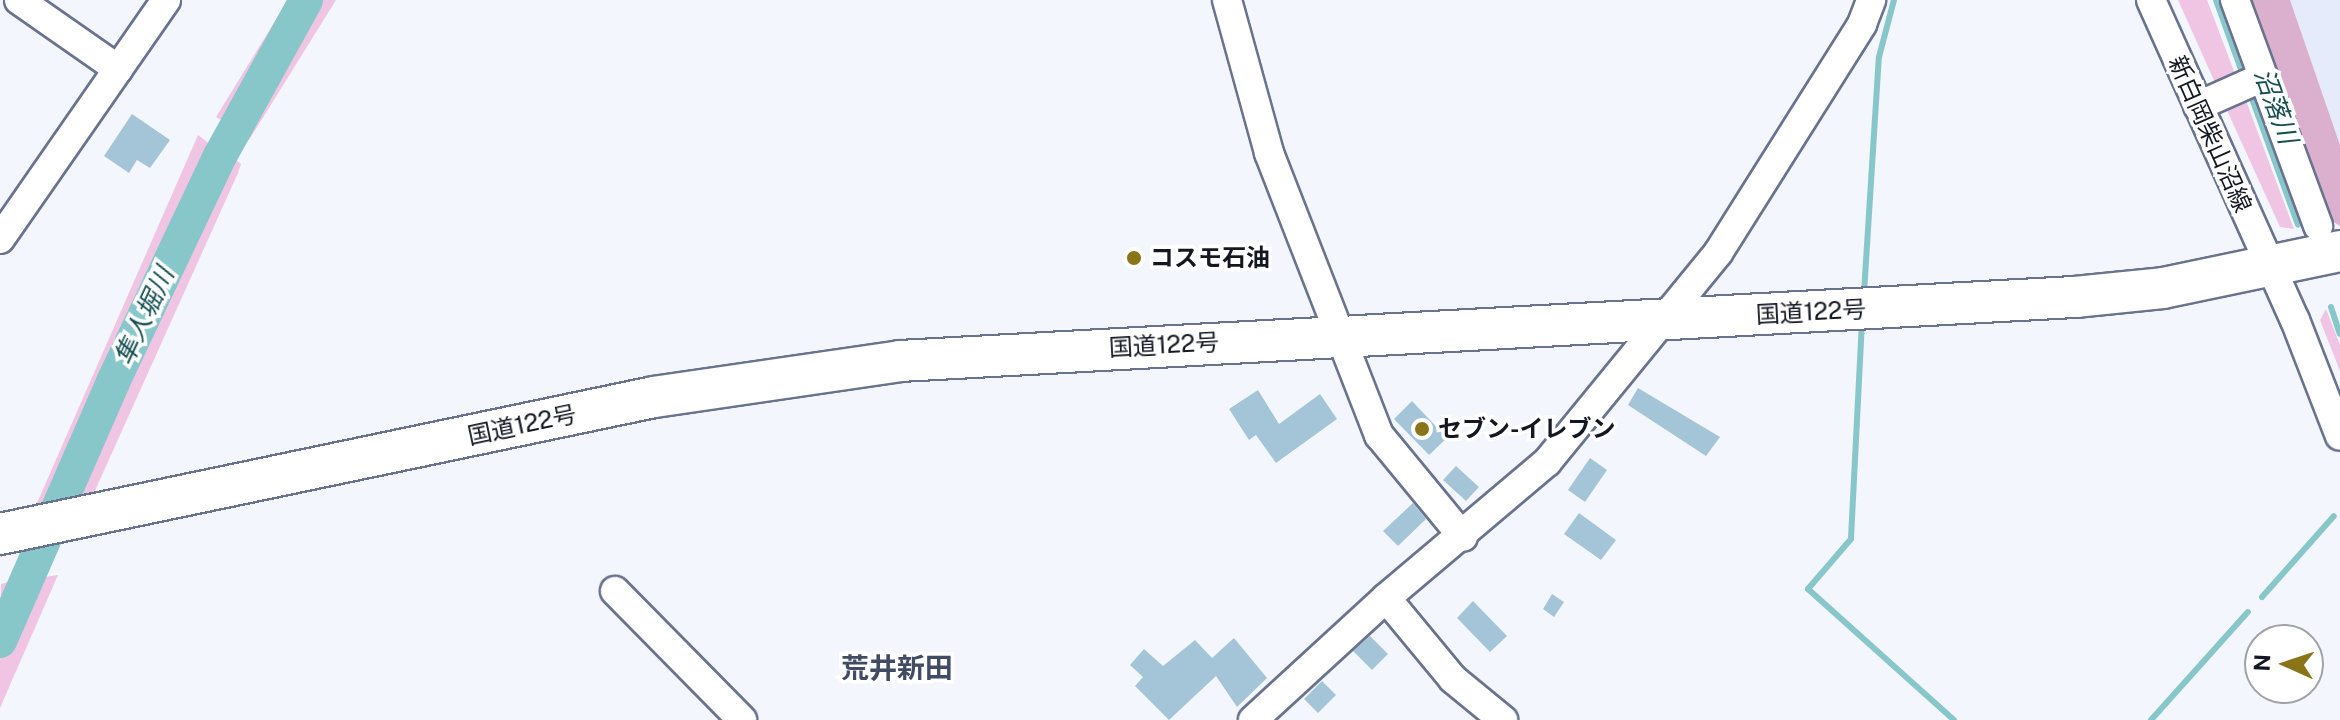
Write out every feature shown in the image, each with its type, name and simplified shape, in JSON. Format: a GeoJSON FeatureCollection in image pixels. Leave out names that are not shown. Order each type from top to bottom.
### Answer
{"type":"FeatureCollection","features":[{"type":"Feature","properties":{"kind":"highway","name":"国道122号"},"geometry":{"type":"LineString","coordinates":[[2274,279],[2329,238]]}},
{"type":"Feature","properties":{"kind":"highway","name":"国道122号"},"geometry":{"type":"LineString","coordinates":[[4,547],[660,421],[781,401],[1345,349],[1655,333],[1995,328],[2167,310],[2274,279],[2340,278]]}},
{"type":"Feature","properties":{"kind":"street"},"geometry":{"type":"LineString","coordinates":[[19,0],[118,69]]}},
{"type":"Feature","properties":{"kind":"street"},"geometry":{"type":"LineString","coordinates":[[0,239],[166,0]]}},
{"type":"Feature","properties":{"kind":"street"},"geometry":{"type":"LineString","coordinates":[[1227,0],[1269,153],[1379,435],[1463,537]]}},
{"type":"Feature","properties":{"kind":"street"},"geometry":{"type":"LineString","coordinates":[[1253,720],[1386,598],[1463,537],[1547,462],[1718,253],[1862,24],[1871,0]]}},
{"type":"Feature","properties":{"kind":"street","name":"新白岡柴山沼線"},"geometry":{"type":"LineString","coordinates":[[2151,0],[2340,436]]}},
{"type":"Feature","properties":{"kind":"street"},"geometry":{"type":"LineString","coordinates":[[2235,0],[2251,82],[2329,238]]}},
{"type":"Feature","properties":{"kind":"street"},"geometry":{"type":"LineString","coordinates":[[2198,106],[2251,82]]}},
{"type":"Feature","properties":{"kind":"street"},"geometry":{"type":"LineString","coordinates":[[615,591],[742,720]]}},
{"type":"Feature","properties":{"kind":"street"},"geometry":{"type":"LineString","coordinates":[[1386,598],[1453,679],[1503,720]]}},
{"type":"Feature","properties":{"kind":"shaded area"},"geometry":{"type":"Polygon","coordinates":[[[288,0],[299,0],[228,124],[216,117],[288,0]]]}},
{"type":"Feature","properties":{"kind":"shaded area"},"geometry":{"type":"Polygon","coordinates":[[[312,0],[336,0],[249,140],[238,134],[312,0]]]}},
{"type":"Feature","properties":{"kind":"shaded area"},"geometry":{"type":"Polygon","coordinates":[[[2178,0],[2207,0],[2237,79],[2217,87],[2178,0]]]}},
{"type":"Feature","properties":{"kind":"shaded area"},"geometry":{"type":"Polygon","coordinates":[[[2247,0],[2290,0],[2340,145],[2340,226],[2326,217],[2247,0]]]}},
{"type":"Feature","properties":{"kind":"shaded area"},"geometry":{"type":"Polygon","coordinates":[[[2290,0],[2340,0],[2340,145],[2290,0]]]}},
{"type":"Feature","properties":{"kind":"shaded area"},"geometry":{"type":"Polygon","coordinates":[[[2245,98],[2294,229],[2280,227],[2225,106],[2245,98]]]}},
{"type":"Feature","properties":{"kind":"shaded area"},"geometry":{"type":"Polygon","coordinates":[[[198,135],[215,148],[50,503],[37,503],[198,135]]]}},
{"type":"Feature","properties":{"kind":"shaded area"},"geometry":{"type":"Polygon","coordinates":[[[230,155],[241,164],[238,173],[93,495],[72,498],[106,414],[230,155]]]}},
{"type":"Feature","properties":{"kind":"shaded area"},"geometry":{"type":"Polygon","coordinates":[[[2326,309],[2340,345],[2340,371],[2320,320],[2326,309]]]}},
{"type":"Feature","properties":{"kind":"shaded area"},"geometry":{"type":"Polygon","coordinates":[[[58,575],[0,708],[0,653],[32,579],[58,575]]]}},
{"type":"Feature","properties":{"kind":"shaded area"},"geometry":{"type":"Polygon","coordinates":[[[23,578],[3,623],[0,629],[1,584],[23,578]]]}},
{"type":"Feature","properties":{"kind":"building"},"geometry":{"type":"Polygon","coordinates":[[[132,114],[170,140],[150,168],[137,160],[129,173],[104,156],[132,114]]]}},
{"type":"Feature","properties":{"kind":"building"},"geometry":{"type":"Polygon","coordinates":[[[1638,388],[1720,437],[1706,456],[1628,405],[1638,388]]]}},
{"type":"Feature","properties":{"kind":"building"},"geometry":{"type":"Polygon","coordinates":[[[1258,390],[1279,424],[1320,394],[1337,419],[1276,463],[1256,435],[1249,440],[1229,409],[1258,390]]]}},
{"type":"Feature","properties":{"kind":"building"},"geometry":{"type":"Polygon","coordinates":[[[1412,401],[1447,438],[1429,455],[1394,419],[1412,401]]]}},
{"type":"Feature","properties":{"kind":"building"},"geometry":{"type":"Polygon","coordinates":[[[1590,458],[1607,470],[1585,502],[1568,490],[1590,458]]]}},
{"type":"Feature","properties":{"kind":"building"},"geometry":{"type":"Polygon","coordinates":[[[1456,466],[1479,487],[1466,501],[1443,480],[1456,466]]]}},
{"type":"Feature","properties":{"kind":"building"},"geometry":{"type":"Polygon","coordinates":[[[1413,503],[1426,519],[1398,546],[1383,531],[1413,503]]]}},
{"type":"Feature","properties":{"kind":"building"},"geometry":{"type":"Polygon","coordinates":[[[1579,513],[1616,540],[1601,560],[1564,534],[1579,513]]]}},
{"type":"Feature","properties":{"kind":"building"},"geometry":{"type":"Polygon","coordinates":[[[1552,594],[1564,602],[1554,617],[1543,609],[1552,594]]]}},
{"type":"Feature","properties":{"kind":"building"},"geometry":{"type":"Polygon","coordinates":[[[1473,601],[1507,636],[1490,652],[1457,618],[1473,601]]]}},
{"type":"Feature","properties":{"kind":"building"},"geometry":{"type":"Polygon","coordinates":[[[1370,636],[1388,654],[1372,670],[1353,651],[1370,636]]]}},
{"type":"Feature","properties":{"kind":"building"},"geometry":{"type":"Polygon","coordinates":[[[1234,638],[1267,678],[1237,707],[1216,676],[1169,720],[1135,686],[1143,677],[1130,665],[1144,649],[1163,666],[1195,640],[1212,658],[1234,638]]]}},
{"type":"Feature","properties":{"kind":"building"},"geometry":{"type":"Polygon","coordinates":[[[1322,681],[1336,695],[1318,713],[1304,699],[1322,681]]]}},
{"type":"Feature","properties":{"kind":"waterway","name":"隼人堀川"},"geometry":{"type":"LineString","coordinates":[[0,641],[113,382],[220,156],[306,0]]}},
{"type":"Feature","properties":{"kind":"waterway"},"geometry":{"type":"LineString","coordinates":[[1864,293],[1879,57],[1894,0]]}},
{"type":"Feature","properties":{"kind":"waterway","name":"沼落川"},"geometry":{"type":"LineString","coordinates":[[2216,0],[2243,75]]}},
{"type":"Feature","properties":{"kind":"waterway","name":"沼落川"},"geometry":{"type":"LineString","coordinates":[[2250,93],[2298,225]]}},
{"type":"Feature","properties":{"kind":"waterway","name":"沼落川"},"geometry":{"type":"LineString","coordinates":[[2331,307],[2340,334]]}},
{"type":"Feature","properties":{"kind":"waterway"},"geometry":{"type":"LineString","coordinates":[[1862,321],[1851,539],[1808,589],[1954,720]]}},
{"type":"Feature","properties":{"kind":"waterway","name":"沼落川"},"geometry":{"type":"LineString","coordinates":[[2262,597],[2334,516]]}},
{"type":"Feature","properties":{"kind":"waterway","name":"沼落川"},"geometry":{"type":"LineString","coordinates":[[2151,720],[2248,612]]}},
{"type":"Feature","properties":{"kind":"place","name":"コスモ石油"},"geometry":{"type":"Point","coordinates":[1134,258]}},
{"type":"Feature","properties":{"kind":"place","name":"セブン-イレブン"},"geometry":{"type":"Point","coordinates":[1422,429]}},
{"type":"Feature","properties":{"kind":"district","name":"荒井新田"},"geometry":{"type":"Point","coordinates":[897,668]}}]}
